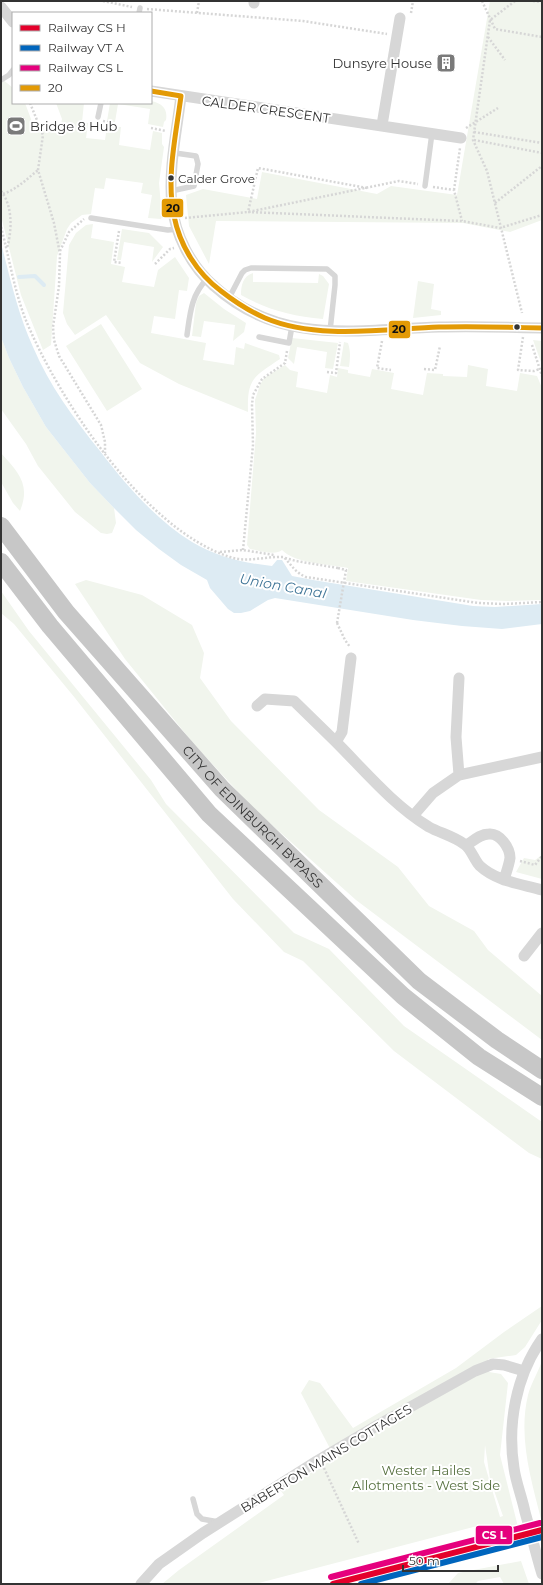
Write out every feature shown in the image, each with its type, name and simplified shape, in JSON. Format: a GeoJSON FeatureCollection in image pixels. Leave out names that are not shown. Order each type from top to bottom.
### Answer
{"type":"FeatureCollection","features":[{"type":"Feature","properties":{"kind":"highway","name":"CITY OF EDINBURGH BYPASS"},"geometry":{"type":"LineString","coordinates":[[1,526],[66,612],[222,789],[419,981],[497,1040],[542,1070]]}},
{"type":"Feature","properties":{"kind":"highway","name":"CITY OF EDINBURGH BYPASS"},"geometry":{"type":"LineString","coordinates":[[1,562],[50,626],[209,814],[403,996],[479,1056],[542,1097]]}},
{"type":"Feature","properties":{"kind":"street"},"geometry":{"type":"LineString","coordinates":[[1,7],[12,21]]}},
{"type":"Feature","properties":{"kind":"street"},"geometry":{"type":"LineString","coordinates":[[382,126],[400,18]]}},
{"type":"Feature","properties":{"kind":"street","name":"CALDER CRESCENT"},"geometry":{"type":"LineString","coordinates":[[152,91],[461,138]]}},
{"type":"Feature","properties":{"kind":"street"},"geometry":{"type":"LineString","coordinates":[[181,96],[171,191],[176,224],[184,246],[192,261],[207,279],[229,298],[261,317],[292,326],[330,331],[384,331],[438,327],[542,328]]}},
{"type":"Feature","properties":{"kind":"street"},"geometry":{"type":"LineString","coordinates":[[336,742],[342,732],[351,658]]}},
{"type":"Feature","properties":{"kind":"street"},"geometry":{"type":"LineString","coordinates":[[459,678],[456,737],[459,776]]}},
{"type":"Feature","properties":{"kind":"street"},"geometry":{"type":"LineString","coordinates":[[256,706],[265,698],[294,701],[383,790],[413,816],[429,827],[467,845],[478,864],[489,874],[504,880],[542,890]]}},
{"type":"Feature","properties":{"kind":"street"},"geometry":{"type":"LineString","coordinates":[[413,816],[433,793],[459,776],[542,757]]}},
{"type":"Feature","properties":{"kind":"street"},"geometry":{"type":"LineString","coordinates":[[467,845],[478,837],[490,833],[498,837],[508,846],[510,858],[504,880]]}},
{"type":"Feature","properties":{"kind":"street"},"geometry":{"type":"LineString","coordinates":[[524,956],[542,933]]}},
{"type":"Feature","properties":{"kind":"street"},"geometry":{"type":"LineString","coordinates":[[542,1339],[524,1371],[515,1403],[511,1436],[514,1469],[542,1574]]}},
{"type":"Feature","properties":{"kind":"street","name":"BABERTON MAINS COTTAGES"},"geometry":{"type":"LineString","coordinates":[[141,1584],[159,1564],[221,1522],[317,1461],[475,1371],[493,1364],[504,1365],[524,1371]]}},
{"type":"Feature","properties":{"kind":"lane"},"geometry":{"type":"LineString","coordinates":[[1,80],[12,71]]}},
{"type":"Feature","properties":{"kind":"lane"},"geometry":{"type":"LineString","coordinates":[[98,117],[101,104]]}},
{"type":"Feature","properties":{"kind":"lane"},"geometry":{"type":"LineString","coordinates":[[425,186],[432,133]]}},
{"type":"Feature","properties":{"kind":"lane"},"geometry":{"type":"LineString","coordinates":[[171,191],[194,186],[198,164],[196,156],[174,152]]}},
{"type":"Feature","properties":{"kind":"lane"},"geometry":{"type":"LineString","coordinates":[[90,218],[168,230],[176,224]]}},
{"type":"Feature","properties":{"kind":"lane"},"geometry":{"type":"LineString","coordinates":[[229,298],[242,273],[251,268],[327,269],[334,276],[335,285],[330,331]]}},
{"type":"Feature","properties":{"kind":"lane"},"geometry":{"type":"LineString","coordinates":[[187,335],[193,300],[198,289],[207,279]]}},
{"type":"Feature","properties":{"kind":"lane"},"geometry":{"type":"LineString","coordinates":[[259,337],[289,343],[292,326]]}},
{"type":"Feature","properties":{"kind":"lane"},"geometry":{"type":"LineString","coordinates":[[192,1499],[197,1514],[202,1519],[221,1522]]}},
{"type":"Feature","properties":{"kind":"path"},"geometry":{"type":"LineString","coordinates":[[104,1],[140,11],[197,13],[303,21],[397,36]]}},
{"type":"Feature","properties":{"kind":"path"},"geometry":{"type":"LineString","coordinates":[[197,13],[199,1]]}},
{"type":"Feature","properties":{"kind":"path"},"geometry":{"type":"LineString","coordinates":[[482,1],[495,29],[542,37]]}},
{"type":"Feature","properties":{"kind":"path"},"geometry":{"type":"LineString","coordinates":[[515,1],[490,20],[473,140],[487,171],[522,313]]}},
{"type":"Feature","properties":{"kind":"path"},"geometry":{"type":"LineString","coordinates":[[533,1],[542,2]]}},
{"type":"Feature","properties":{"kind":"path"},"geometry":{"type":"LineString","coordinates":[[488,36],[505,60]]}},
{"type":"Feature","properties":{"kind":"path"},"geometry":{"type":"LineString","coordinates":[[30,104],[42,135],[38,170],[54,223],[60,251],[59,286],[53,327],[54,340],[59,356],[101,425],[105,442],[105,454]]}},
{"type":"Feature","properties":{"kind":"path"},"geometry":{"type":"LineString","coordinates":[[476,122],[498,108]]}},
{"type":"Feature","properties":{"kind":"path"},"geometry":{"type":"LineString","coordinates":[[98,117],[104,122],[118,125]]}},
{"type":"Feature","properties":{"kind":"path"},"geometry":{"type":"LineString","coordinates":[[474,132],[542,143]]}},
{"type":"Feature","properties":{"kind":"path"},"geometry":{"type":"LineString","coordinates":[[462,221],[454,190],[461,138],[542,153]]}},
{"type":"Feature","properties":{"kind":"path"},"geometry":{"type":"LineString","coordinates":[[495,203],[542,166]]}},
{"type":"Feature","properties":{"kind":"path"},"geometry":{"type":"LineString","coordinates":[[248,212],[258,168],[368,188]]}},
{"type":"Feature","properties":{"kind":"path"},"geometry":{"type":"LineString","coordinates":[[7,248],[11,228],[6,197],[2,193],[24,182],[38,170]]}},
{"type":"Feature","properties":{"kind":"path"},"geometry":{"type":"LineString","coordinates":[[176,224],[248,212],[399,181],[454,190]]}},
{"type":"Feature","properties":{"kind":"path"},"geometry":{"type":"LineString","coordinates":[[248,212],[462,221],[500,228],[542,215]]}},
{"type":"Feature","properties":{"kind":"path"},"geometry":{"type":"LineString","coordinates":[[60,251],[69,232],[82,220],[85,218],[90,218]]}},
{"type":"Feature","properties":{"kind":"path"},"geometry":{"type":"LineString","coordinates":[[120,222],[114,262],[122,263]]}},
{"type":"Feature","properties":{"kind":"path"},"geometry":{"type":"LineString","coordinates":[[1,227],[25,317],[42,356],[71,407],[105,454],[135,489],[165,517],[197,541],[219,552],[244,560],[284,557]]}},
{"type":"Feature","properties":{"kind":"path"},"geometry":{"type":"LineString","coordinates":[[155,264],[170,249],[184,246]]}},
{"type":"Feature","properties":{"kind":"path"},"geometry":{"type":"LineString","coordinates":[[524,328],[518,370],[534,372],[540,369]]}},
{"type":"Feature","properties":{"kind":"path"},"geometry":{"type":"LineString","coordinates":[[384,331],[377,368],[392,370]]}},
{"type":"Feature","properties":{"kind":"path"},"geometry":{"type":"LineString","coordinates":[[327,372],[336,373],[342,332]]}},
{"type":"Feature","properties":{"kind":"path"},"geometry":{"type":"LineString","coordinates":[[243,550],[253,444],[253,395],[262,379],[285,363],[289,343]]}},
{"type":"Feature","properties":{"kind":"path"},"geometry":{"type":"LineString","coordinates":[[532,345],[542,376]]}},
{"type":"Feature","properties":{"kind":"path"},"geometry":{"type":"LineString","coordinates":[[424,369],[435,370],[440,346]]}},
{"type":"Feature","properties":{"kind":"path"},"geometry":{"type":"LineString","coordinates":[[219,552],[243,550],[346,570],[337,623],[345,640],[353,651],[351,658]]}},
{"type":"Feature","properties":{"kind":"path"},"geometry":{"type":"LineString","coordinates":[[284,557],[300,574],[313,578],[478,603],[504,604],[542,602]]}},
{"type":"Feature","properties":{"kind":"path"},"geometry":{"type":"LineString","coordinates":[[510,858],[535,865],[542,856]]}},
{"type":"Feature","properties":{"kind":"path"},"geometry":{"type":"LineString","coordinates":[[317,1461],[323,1467],[359,1544]]}},
{"type":"Feature","properties":{"kind":"green space"},"geometry":{"type":"Polygon","coordinates":[[[490,1],[542,1],[542,220],[510,232],[463,223],[216,221],[209,264],[189,226],[186,195],[203,189],[257,199],[262,172],[377,194],[391,186],[457,195],[490,1]]]}},
{"type":"Feature","properties":{"kind":"green space"},"geometry":{"type":"Polygon","coordinates":[[[1,78],[12,87],[12,104],[25,104],[31,119],[33,132],[60,128],[62,119],[56,104],[84,104],[82,122],[88,123],[86,138],[105,140],[107,126],[121,127],[119,145],[150,150],[153,131],[162,133],[162,144],[164,147],[159,183],[161,219],[148,218],[152,195],[141,193],[143,183],[106,178],[104,189],[95,188],[91,214],[82,215],[71,223],[67,229],[57,256],[51,345],[43,350],[21,295],[1,216],[1,78]]]}},
{"type":"Feature","properties":{"kind":"green space"},"geometry":{"type":"Polygon","coordinates":[[[152,101],[158,103],[163,107],[166,113],[166,120],[163,127],[148,124],[150,109],[118,104],[152,104],[152,101]]]}},
{"type":"Feature","properties":{"kind":"green space"},"geometry":{"type":"Polygon","coordinates":[[[110,104],[118,104],[115,122],[107,121],[110,104]]]}},
{"type":"Feature","properties":{"kind":"green space"},"geometry":{"type":"Polygon","coordinates":[[[93,224],[91,238],[114,242],[111,264],[125,267],[122,282],[154,287],[158,270],[175,257],[189,278],[187,291],[179,290],[175,319],[154,316],[151,333],[206,343],[203,360],[234,365],[236,347],[244,349],[245,343],[279,355],[280,359],[263,370],[251,385],[248,401],[248,412],[179,384],[140,363],[106,315],[75,335],[67,324],[63,313],[69,245],[76,233],[86,225],[93,224]]]}},
{"type":"Feature","properties":{"kind":"green space"},"geometry":{"type":"Polygon","coordinates":[[[122,229],[149,233],[163,247],[152,262],[154,247],[124,242],[121,260],[117,260],[122,229]]]}},
{"type":"Feature","properties":{"kind":"green space"},"geometry":{"type":"Polygon","coordinates":[[[253,273],[253,282],[318,283],[319,274],[323,276],[329,284],[323,319],[280,312],[241,295],[243,281],[247,276],[253,273]]]}},
{"type":"Feature","properties":{"kind":"green space"},"geometry":{"type":"Polygon","coordinates":[[[418,281],[434,284],[431,309],[441,311],[441,315],[413,318],[418,281]]]}},
{"type":"Feature","properties":{"kind":"green space"},"geometry":{"type":"Polygon","coordinates":[[[204,293],[224,309],[246,323],[244,332],[233,341],[235,325],[204,321],[201,337],[192,336],[196,303],[199,296],[204,293]]]}},
{"type":"Feature","properties":{"kind":"green space"},"geometry":{"type":"Polygon","coordinates":[[[101,324],[142,389],[107,411],[66,346],[101,324]]]}},
{"type":"Feature","properties":{"kind":"green space"},"geometry":{"type":"Polygon","coordinates":[[[1,337],[23,387],[46,427],[90,483],[114,508],[116,523],[112,533],[101,533],[75,512],[38,466],[26,444],[1,409],[1,337]]]}},
{"type":"Feature","properties":{"kind":"green space"},"geometry":{"type":"Polygon","coordinates":[[[292,338],[338,343],[333,369],[325,368],[327,352],[297,347],[294,364],[288,358],[292,338]]]}},
{"type":"Feature","properties":{"kind":"green space"},"geometry":{"type":"Polygon","coordinates":[[[533,340],[542,341],[542,365],[533,340]]]}},
{"type":"Feature","properties":{"kind":"green space"},"geometry":{"type":"Polygon","coordinates":[[[344,342],[348,343],[349,346],[349,367],[340,366],[344,342]]]}},
{"type":"Feature","properties":{"kind":"green space"},"geometry":{"type":"Polygon","coordinates":[[[285,365],[290,370],[298,372],[296,387],[327,393],[330,375],[337,377],[338,368],[348,370],[348,373],[370,377],[372,369],[394,373],[391,389],[423,395],[427,373],[443,374],[443,376],[467,377],[468,365],[488,369],[486,386],[517,391],[520,373],[537,376],[542,388],[542,600],[481,600],[346,581],[348,568],[304,561],[288,555],[282,550],[271,553],[250,549],[247,545],[256,433],[255,400],[264,378],[285,365]]]}},
{"type":"Feature","properties":{"kind":"green space"},"geometry":{"type":"Polygon","coordinates":[[[1,453],[13,466],[21,479],[24,493],[20,511],[13,503],[1,482],[1,453]]]}},
{"type":"Feature","properties":{"kind":"green space"},"geometry":{"type":"Polygon","coordinates":[[[86,580],[142,595],[192,625],[204,653],[200,678],[231,721],[319,810],[398,867],[429,906],[474,931],[488,950],[542,996],[542,1040],[356,900],[253,808],[193,743],[125,659],[75,584],[86,580]]]}},
{"type":"Feature","properties":{"kind":"green space"},"geometry":{"type":"Polygon","coordinates":[[[1,591],[29,631],[151,780],[166,804],[294,933],[329,949],[404,1026],[542,1122],[542,1159],[529,1153],[394,1051],[303,961],[284,952],[233,899],[75,698],[14,624],[1,613],[1,591]]]}},
{"type":"Feature","properties":{"kind":"green space"},"geometry":{"type":"Polygon","coordinates":[[[542,855],[542,879],[516,872],[524,858],[535,860],[542,855]]]}},
{"type":"Feature","properties":{"kind":"green space","name":"Wester Hailes Allotments - West Side"},"geometry":{"type":"Polygon","coordinates":[[[542,1306],[542,1320],[525,1347],[516,1355],[488,1359],[489,1372],[501,1374],[508,1383],[500,1455],[518,1527],[484,1536],[480,1526],[481,1525],[255,1584],[162,1584],[179,1570],[284,1495],[281,1491],[335,1458],[301,1393],[309,1380],[320,1383],[353,1428],[456,1368],[542,1306]],[[485,1445],[484,1462],[500,1517],[503,1516],[490,1479],[485,1445]]]}},
{"type":"Feature","properties":{"kind":"green space"},"geometry":{"type":"Polygon","coordinates":[[[542,1361],[541,1519],[527,1458],[524,1426],[528,1395],[542,1361]]]}},
{"type":"Feature","properties":{"kind":"green space"},"geometry":{"type":"Polygon","coordinates":[[[521,1561],[529,1584],[504,1584],[500,1577],[478,1581],[475,1584],[448,1584],[458,1573],[521,1561]]]}},
{"type":"Feature","properties":{"kind":"water","name":"Union Canal"},"geometry":{"type":"Polygon","coordinates":[[[1,243],[23,322],[39,361],[54,388],[81,427],[120,476],[153,512],[178,533],[211,552],[231,558],[272,566],[277,560],[282,560],[292,576],[473,606],[495,607],[542,604],[542,624],[502,629],[462,626],[413,620],[275,598],[268,600],[250,611],[234,613],[228,609],[210,588],[207,580],[181,565],[159,549],[136,530],[114,508],[90,483],[46,427],[23,387],[1,337],[1,243]]]}},
{"type":"Feature","properties":{"kind":"waterway"},"geometry":{"type":"LineString","coordinates":[[19,277],[35,276],[44,285]]}},
{"type":"Feature","properties":{"kind":"transit line","name":"20"},"geometry":{"type":"LineString","coordinates":[[152,91],[181,96],[171,171],[174,216],[180,238],[191,258],[204,276],[212,284],[242,306],[265,318],[285,325],[328,331],[351,332],[452,327],[542,328]]}},
{"type":"Feature","properties":{"kind":"transit line"},"geometry":{"type":"LineString","coordinates":[[331,1577],[540,1523]]}},
{"type":"Feature","properties":{"kind":"transit line"},"geometry":{"type":"LineString","coordinates":[[333,1584],[542,1530]]}},
{"type":"Feature","properties":{"kind":"transit line"},"geometry":{"type":"LineString","coordinates":[[361,1584],[542,1537]]}},
{"type":"Feature","properties":{"kind":"place","name":"Dunsyre House"},"geometry":{"type":"Point","coordinates":[446,63]}},
{"type":"Feature","properties":{"kind":"place","name":"Bridge 8 Hub"},"geometry":{"type":"Point","coordinates":[16,126]}},
{"type":"Feature","properties":{"kind":"place","name":"Calder Grove"},"geometry":{"type":"Point","coordinates":[171,178]}}]}
